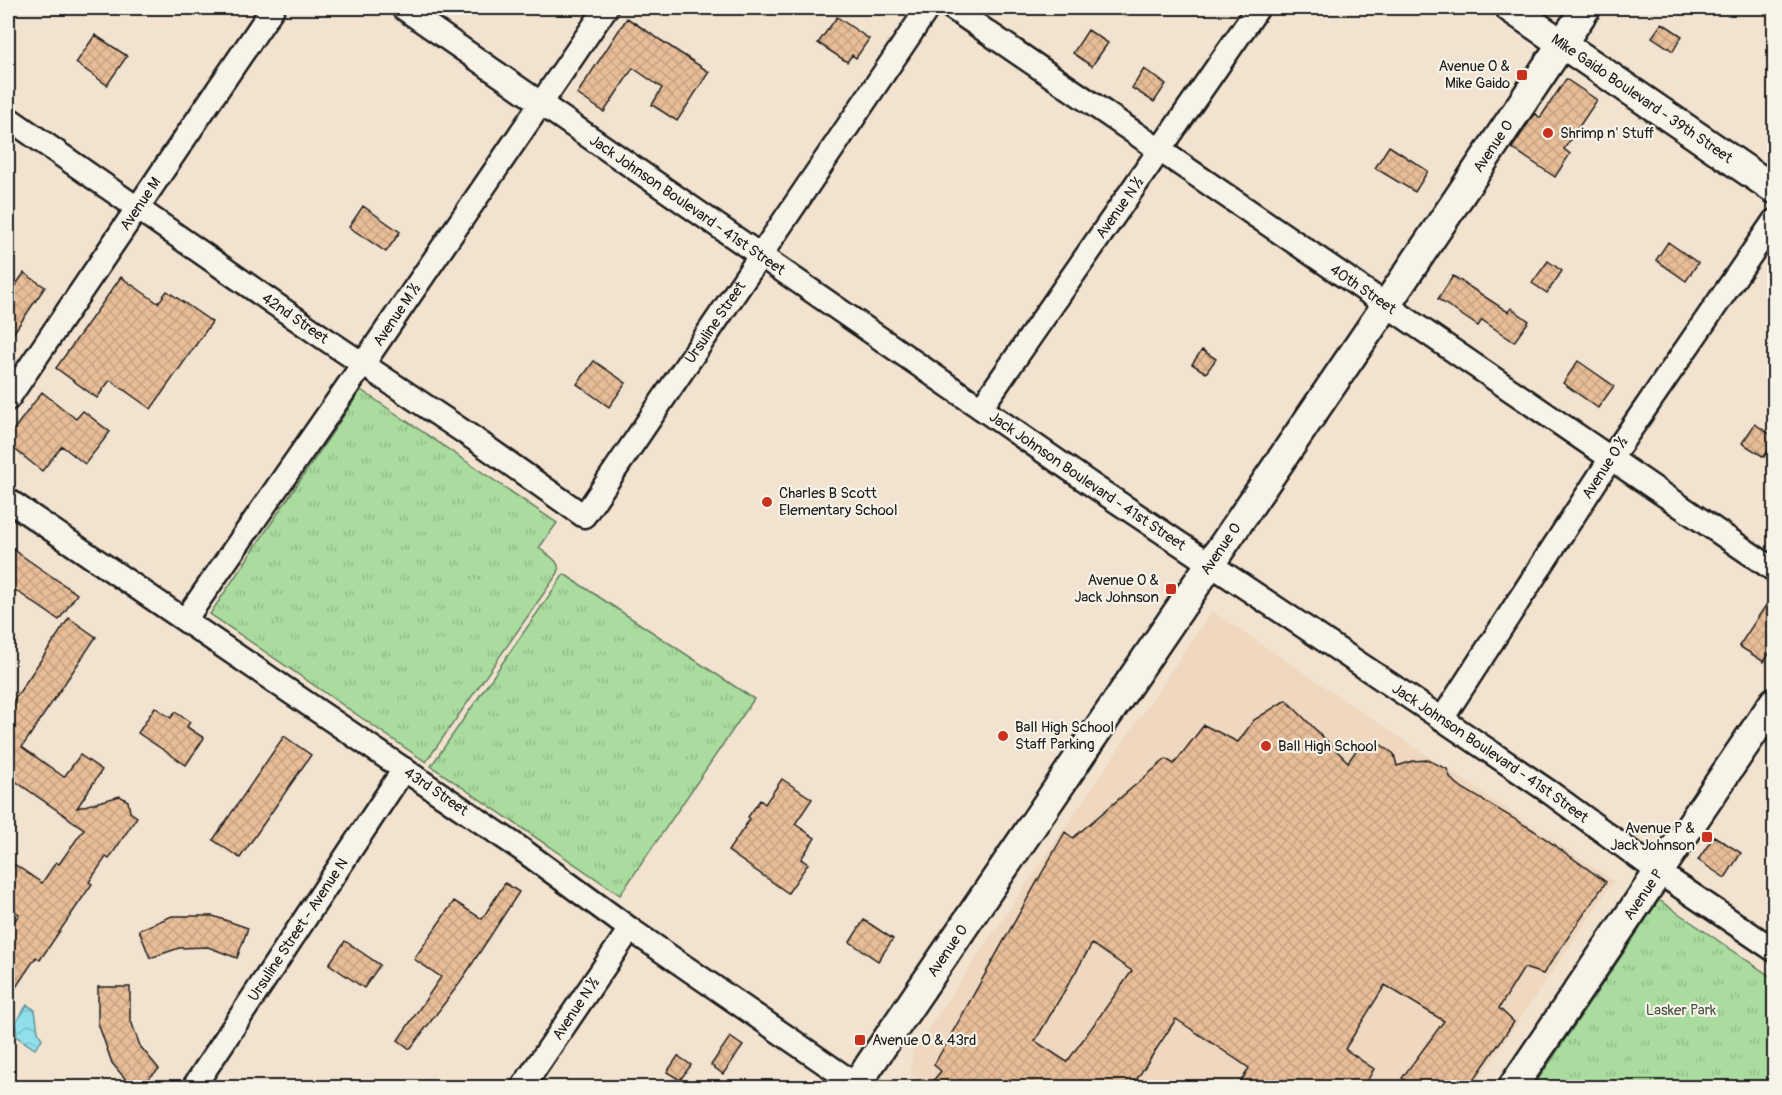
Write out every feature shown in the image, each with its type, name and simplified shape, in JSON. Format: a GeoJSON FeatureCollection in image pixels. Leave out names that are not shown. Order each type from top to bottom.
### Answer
{"type":"FeatureCollection","features":[{"type":"Feature","properties":{"kind":"main road","name":"Mike Gaido Boulevard - 39th Street"},"geometry":{"type":"LineString","coordinates":[[1510,8],[1774,189]]}},
{"type":"Feature","properties":{"kind":"main road","name":"Avenue O"},"geometry":{"type":"LineString","coordinates":[[857,1086],[1586,8]]}},
{"type":"Feature","properties":{"kind":"main road","name":"Avenue P"},"geometry":{"type":"LineString","coordinates":[[1512,1088],[1774,702]]}},
{"type":"Feature","properties":{"kind":"street","name":"Avenue M"},"geometry":{"type":"LineString","coordinates":[[8,399],[273,8]]}},
{"type":"Feature","properties":{"kind":"street","name":"Jack Johnson Boulevard - 41st Street"},"geometry":{"type":"LineString","coordinates":[[404,8],[981,408],[1548,791],[1660,873],[1774,950]]}},
{"type":"Feature","properties":{"kind":"street","name":"Avenue M ½"},"geometry":{"type":"LineString","coordinates":[[185,620],[606,8]]}},
{"type":"Feature","properties":{"kind":"street","name":"Ursuline Street"},"geometry":{"type":"LineString","coordinates":[[584,516],[928,8]]}},
{"type":"Feature","properties":{"kind":"street","name":"40th Street"},"geometry":{"type":"LineString","coordinates":[[952,8],[1774,570]]}},
{"type":"Feature","properties":{"kind":"street","name":"Avenue N ½"},"geometry":{"type":"LineString","coordinates":[[981,408],[1258,8]]}},
{"type":"Feature","properties":{"kind":"street","name":"42nd Street"},"geometry":{"type":"LineString","coordinates":[[8,118],[584,516]]}},
{"type":"Feature","properties":{"kind":"street","name":"Avenue O ½"},"geometry":{"type":"LineString","coordinates":[[1442,719],[1611,458],[1774,221]]}},
{"type":"Feature","properties":{"kind":"street","name":"43rd Street"},"geometry":{"type":"LineString","coordinates":[[8,500],[521,849],[630,929],[857,1086]]}},
{"type":"Feature","properties":{"kind":"street","name":"Ursuline Street - Avenue N"},"geometry":{"type":"LineString","coordinates":[[193,1088],[404,770]]}},
{"type":"Feature","properties":{"kind":"street","name":"Avenue N ½"},"geometry":{"type":"LineString","coordinates":[[522,1088],[630,929]]}},
{"type":"Feature","properties":{"kind":"shaded area","name":"Ball High School"},"geometry":{"type":"Polygon","coordinates":[[[1212,611],[1614,881],[1474,1087],[926,1088],[911,1074],[912,1052],[1212,611]]]}},
{"type":"Feature","properties":{"kind":"green space"},"geometry":{"type":"Polygon","coordinates":[[[361,390],[557,523],[539,548],[556,562],[558,573],[426,762],[210,614],[361,390]]]}},
{"type":"Feature","properties":{"kind":"green space"},"geometry":{"type":"Polygon","coordinates":[[[564,574],[754,699],[620,895],[431,766],[564,574]]]}},
{"type":"Feature","properties":{"kind":"green space","name":"Lasker Park"},"geometry":{"type":"Polygon","coordinates":[[[1659,900],[1774,979],[1774,1087],[1533,1087],[1659,900]]]}},
{"type":"Feature","properties":{"kind":"water"},"geometry":{"type":"Polygon","coordinates":[[[27,1005],[35,1010],[38,1032],[42,1039],[35,1049],[17,1037],[15,1023],[27,1005]]]}},
{"type":"Feature","properties":{"kind":"building"},"geometry":{"type":"Polygon","coordinates":[[[837,17],[869,39],[856,58],[852,55],[847,62],[818,43],[837,17]]]}},
{"type":"Feature","properties":{"kind":"building"},"geometry":{"type":"Polygon","coordinates":[[[627,18],[709,72],[677,121],[652,105],[662,88],[633,68],[604,112],[577,94],[627,18]]]}},
{"type":"Feature","properties":{"kind":"building"},"geometry":{"type":"Polygon","coordinates":[[[1662,23],[1682,36],[1673,51],[1652,37],[1662,23]]]}},
{"type":"Feature","properties":{"kind":"building"},"geometry":{"type":"Polygon","coordinates":[[[1088,30],[1108,43],[1092,66],[1073,53],[1088,30]]]}},
{"type":"Feature","properties":{"kind":"building"},"geometry":{"type":"Polygon","coordinates":[[[95,35],[127,56],[107,85],[76,63],[95,35]]]}},
{"type":"Feature","properties":{"kind":"building"},"geometry":{"type":"Polygon","coordinates":[[[1144,69],[1166,84],[1154,102],[1132,88],[1144,69]]]}},
{"type":"Feature","properties":{"kind":"building","name":"Shrimp n' Stuff"},"geometry":{"type":"Polygon","coordinates":[[[1566,79],[1597,100],[1564,149],[1570,154],[1555,177],[1512,148],[1535,113],[1540,118],[1566,79]]]}},
{"type":"Feature","properties":{"kind":"building"},"geometry":{"type":"Polygon","coordinates":[[[1389,146],[1428,171],[1415,192],[1375,168],[1389,146]]]}},
{"type":"Feature","properties":{"kind":"building"},"geometry":{"type":"Polygon","coordinates":[[[363,206],[400,232],[386,252],[349,227],[363,206]]]}},
{"type":"Feature","properties":{"kind":"building"},"geometry":{"type":"Polygon","coordinates":[[[1668,242],[1698,263],[1686,281],[1656,260],[1668,242]]]}},
{"type":"Feature","properties":{"kind":"building"},"geometry":{"type":"Polygon","coordinates":[[[1548,261],[1562,271],[1547,293],[1532,283],[1548,261]]]}},
{"type":"Feature","properties":{"kind":"building"},"geometry":{"type":"Polygon","coordinates":[[[24,273],[45,287],[8,341],[8,296],[24,273]]]}},
{"type":"Feature","properties":{"kind":"building"},"geometry":{"type":"Polygon","coordinates":[[[1453,276],[1508,312],[1511,308],[1529,321],[1514,342],[1482,320],[1478,326],[1438,299],[1453,276]]]}},
{"type":"Feature","properties":{"kind":"building"},"geometry":{"type":"Polygon","coordinates":[[[121,277],[158,303],[167,291],[212,322],[151,409],[110,380],[97,398],[56,368],[121,277]]]}},
{"type":"Feature","properties":{"kind":"building"},"geometry":{"type":"Polygon","coordinates":[[[1202,350],[1216,359],[1206,373],[1192,364],[1202,350]]]}},
{"type":"Feature","properties":{"kind":"building"},"geometry":{"type":"Polygon","coordinates":[[[594,361],[626,383],[609,407],[577,384],[594,361]]]}},
{"type":"Feature","properties":{"kind":"building"},"geometry":{"type":"Polygon","coordinates":[[[1578,361],[1614,386],[1598,408],[1563,383],[1578,361]]]}},
{"type":"Feature","properties":{"kind":"building"},"geometry":{"type":"Polygon","coordinates":[[[42,392],[76,419],[83,411],[110,432],[85,464],[62,446],[42,471],[8,444],[8,437],[42,392]]]}},
{"type":"Feature","properties":{"kind":"building"},"geometry":{"type":"Polygon","coordinates":[[[1755,424],[1774,437],[1774,442],[1764,457],[1742,443],[1755,424]]]}},
{"type":"Feature","properties":{"kind":"building"},"geometry":{"type":"Polygon","coordinates":[[[8,546],[77,594],[59,620],[8,585],[8,546]]]}},
{"type":"Feature","properties":{"kind":"building"},"geometry":{"type":"Polygon","coordinates":[[[1774,593],[1774,646],[1764,662],[1739,646],[1774,593]]]}},
{"type":"Feature","properties":{"kind":"building"},"geometry":{"type":"Polygon","coordinates":[[[69,618],[96,637],[22,747],[64,777],[80,755],[102,770],[77,808],[120,796],[128,801],[130,812],[137,817],[109,859],[106,857],[89,882],[92,884],[40,960],[36,957],[8,999],[8,931],[19,914],[8,906],[8,860],[42,883],[56,862],[59,864],[84,829],[8,776],[8,709],[69,618]]]}},
{"type":"Feature","properties":{"kind":"building","name":"Ball High School"},"geometry":{"type":"Polygon","coordinates":[[[1286,700],[1348,762],[1358,748],[1380,744],[1394,754],[1397,766],[1413,761],[1428,760],[1447,769],[1451,779],[1464,789],[1533,830],[1606,882],[1543,974],[1524,968],[1499,1008],[1514,1022],[1468,1088],[1416,1088],[1402,1078],[1444,1021],[1385,985],[1345,1049],[1374,1069],[1363,1088],[1237,1088],[1249,1068],[1176,1019],[1131,1088],[927,1088],[941,1071],[934,1065],[1065,832],[1073,838],[1166,759],[1174,764],[1204,725],[1238,742],[1254,720],[1286,700]],[[1092,944],[1035,1041],[1067,1062],[1132,971],[1092,944]]]}},
{"type":"Feature","properties":{"kind":"building"},"geometry":{"type":"Polygon","coordinates":[[[155,707],[171,718],[175,712],[190,722],[187,727],[204,738],[186,765],[138,733],[155,707]]]}},
{"type":"Feature","properties":{"kind":"building"},"geometry":{"type":"Polygon","coordinates":[[[284,736],[311,755],[240,858],[213,840],[284,736]]]}},
{"type":"Feature","properties":{"kind":"building"},"geometry":{"type":"Polygon","coordinates":[[[782,779],[812,799],[795,824],[815,838],[801,859],[808,864],[788,893],[728,851],[760,800],[765,804],[782,779]]]}},
{"type":"Feature","properties":{"kind":"building"},"geometry":{"type":"Polygon","coordinates":[[[1714,836],[1741,853],[1725,878],[1698,860],[1714,836]]]}},
{"type":"Feature","properties":{"kind":"building"},"geometry":{"type":"Polygon","coordinates":[[[505,883],[519,892],[459,984],[410,1049],[398,1040],[441,977],[414,959],[454,901],[482,919],[505,883]]]}},
{"type":"Feature","properties":{"kind":"building"},"geometry":{"type":"Polygon","coordinates":[[[172,916],[213,916],[248,928],[237,958],[208,947],[179,948],[150,958],[139,930],[172,916]]]}},
{"type":"Feature","properties":{"kind":"building"},"geometry":{"type":"Polygon","coordinates":[[[864,920],[893,939],[878,961],[850,942],[864,920]]]}},
{"type":"Feature","properties":{"kind":"building"},"geometry":{"type":"Polygon","coordinates":[[[345,941],[380,965],[364,988],[329,964],[345,941]]]}},
{"type":"Feature","properties":{"kind":"building"},"geometry":{"type":"Polygon","coordinates":[[[98,987],[130,987],[130,1018],[140,1046],[159,1069],[138,1088],[133,1088],[112,1063],[98,1023],[98,987]]]}},
{"type":"Feature","properties":{"kind":"building"},"geometry":{"type":"Polygon","coordinates":[[[730,1037],[743,1046],[723,1074],[711,1065],[730,1037]]]}},
{"type":"Feature","properties":{"kind":"building"},"geometry":{"type":"Polygon","coordinates":[[[678,1056],[691,1065],[680,1080],[667,1072],[678,1056]]]}},
{"type":"Feature","properties":{"kind":"place","name":"Avenue O & Mike Gaido"},"geometry":{"type":"Point","coordinates":[1522,75]}},
{"type":"Feature","properties":{"kind":"place","name":"Shrimp n' Stuff"},"geometry":{"type":"Point","coordinates":[1548,133]}},
{"type":"Feature","properties":{"kind":"place","name":"Charles B Scott Elementary School"},"geometry":{"type":"Point","coordinates":[767,502]}},
{"type":"Feature","properties":{"kind":"place","name":"Avenue O & Jack Johnson"},"geometry":{"type":"Point","coordinates":[1171,589]}},
{"type":"Feature","properties":{"kind":"place","name":"Ball High School Staff Parking"},"geometry":{"type":"Point","coordinates":[1003,736]}},
{"type":"Feature","properties":{"kind":"place","name":"Ball High School"},"geometry":{"type":"Point","coordinates":[1266,746]}},
{"type":"Feature","properties":{"kind":"place","name":"Avenue P & Jack Johnson"},"geometry":{"type":"Point","coordinates":[1707,837]}},
{"type":"Feature","properties":{"kind":"place","name":"Avenue O & 43rd"},"geometry":{"type":"Point","coordinates":[860,1040]}}]}
